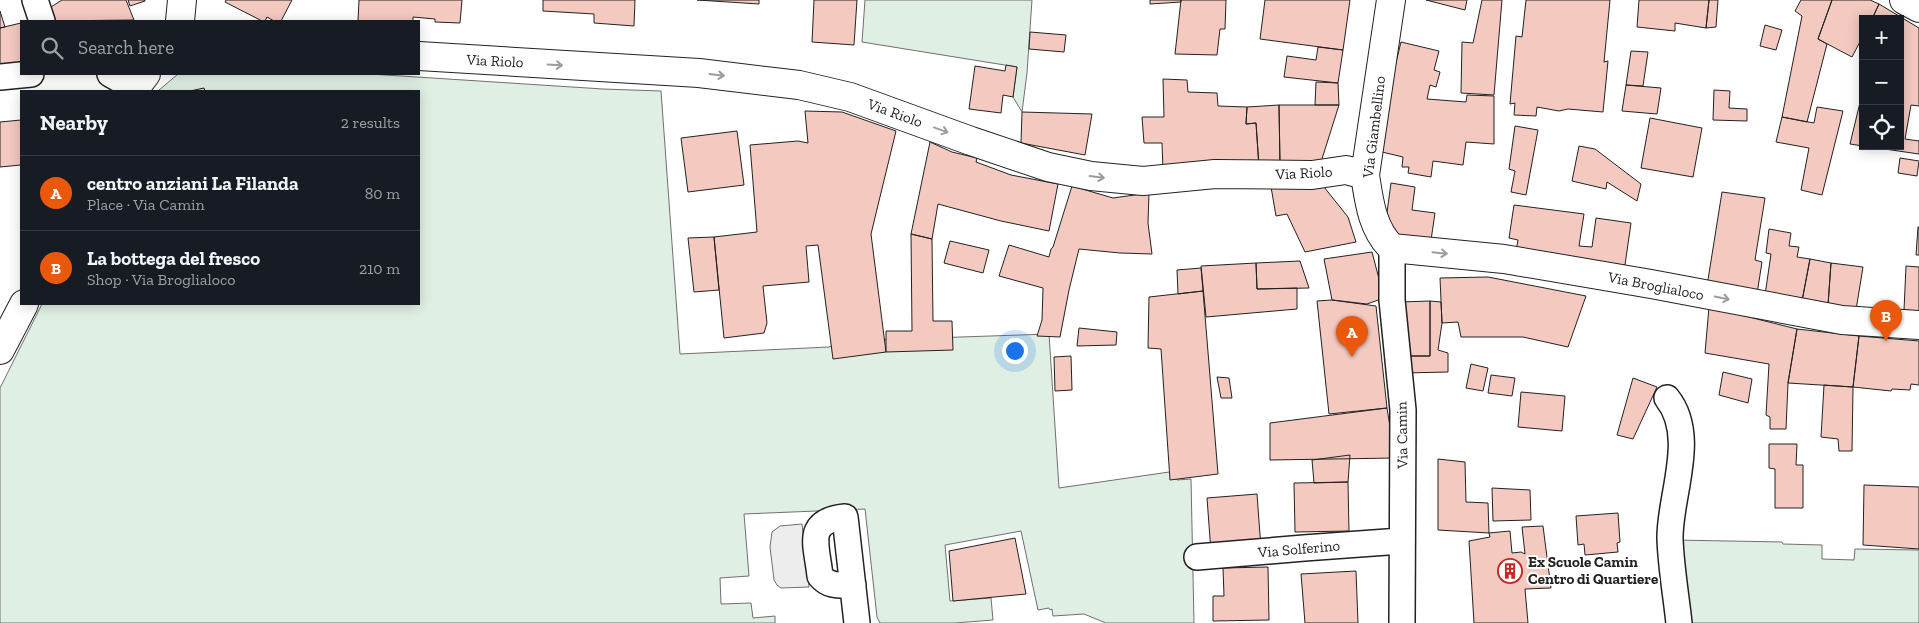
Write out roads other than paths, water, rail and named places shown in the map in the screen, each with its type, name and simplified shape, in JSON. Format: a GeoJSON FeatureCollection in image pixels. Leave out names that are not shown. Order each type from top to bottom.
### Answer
{"type":"FeatureCollection","features":[{"type":"Feature","properties":{"kind":"street"},"geometry":{"type":"LineString","coordinates":[[35,0],[42,20]]}},
{"type":"Feature","properties":{"kind":"street","name":"Via Giambellino"},"geometry":{"type":"LineString","coordinates":[[1392,0],[1365,175],[1369,203],[1377,226],[1383,239],[1392,248]]}},
{"type":"Feature","properties":{"kind":"street"},"geometry":{"type":"LineString","coordinates":[[1904,0],[1919,8]]}},
{"type":"Feature","properties":{"kind":"street","name":"Via Riolo"},"geometry":{"type":"LineString","coordinates":[[420,56],[699,73],[800,85],[850,97],[1048,167],[1091,176],[1143,181],[1215,174],[1312,175],[1346,170],[1365,175]]}},
{"type":"Feature","properties":{"kind":"street"},"geometry":{"type":"LineString","coordinates":[[0,77],[21,75]]}},
{"type":"Feature","properties":{"kind":"street"},"geometry":{"type":"LineString","coordinates":[[113,75],[138,84]]}},
{"type":"Feature","properties":{"kind":"street","name":"Via Broglialoco"},"geometry":{"type":"LineString","coordinates":[[1392,248],[1504,259],[1651,284],[1842,320],[1919,325]]}},
{"type":"Feature","properties":{"kind":"street","name":"Via Camin"},"geometry":{"type":"LineString","coordinates":[[1392,248],[1392,300],[1403,410],[1402,623]]}},
{"type":"Feature","properties":{"kind":"street"},"geometry":{"type":"LineString","coordinates":[[0,350],[23,305]]}},
{"type":"Feature","properties":{"kind":"street"},"geometry":{"type":"LineString","coordinates":[[1667,398],[1673,405],[1680,432],[1680,467],[1670,538],[1679,623]]}},
{"type":"Feature","properties":{"kind":"street","name":"Via Solferino"},"geometry":{"type":"LineString","coordinates":[[1197,557],[1402,541]]}},
{"type":"Feature","properties":{"kind":"street"},"geometry":{"type":"LineString","coordinates":[[853,585],[857,623]]}},
{"type":"Feature","properties":{"kind":"place","name":"La bottega del fresco"},"geometry":{"type":"Point","coordinates":[1886,341]}},
{"type":"Feature","properties":{"kind":"place","name":"centro anziani La Filanda"},"geometry":{"type":"Point","coordinates":[1352,357]}},
{"type":"Feature","properties":{"kind":"place","name":"Ex Scuole Camin Centro di Quartiere"},"geometry":{"type":"Point","coordinates":[1510,571]}}]}
